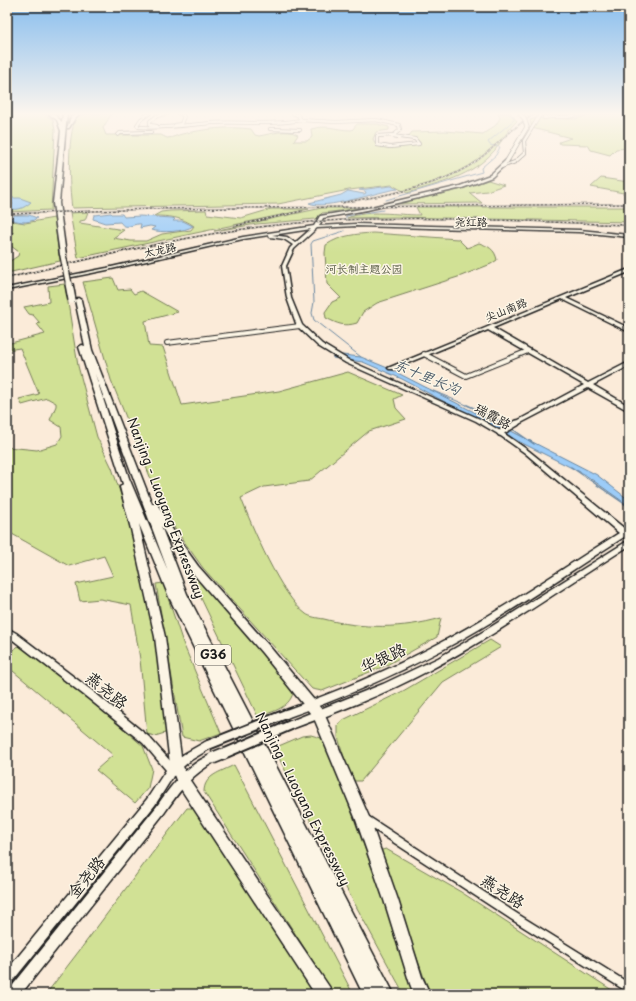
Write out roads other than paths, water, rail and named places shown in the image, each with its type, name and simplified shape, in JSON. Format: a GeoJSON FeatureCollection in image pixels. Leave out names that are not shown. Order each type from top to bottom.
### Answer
{"type":"FeatureCollection","features":[{"type":"Feature","properties":{"kind":"highway","name":"Nanjing - Luoyang Expressway"},"geometry":{"type":"LineString","coordinates":[[60,160],[56,203],[84,352],[125,478],[174,597],[371,994]]}},
{"type":"Feature","properties":{"kind":"highway","name":"Nanjing - Luoyang Expressway"},"geometry":{"type":"LineString","coordinates":[[65,255],[61,202],[66,160]]}},
{"type":"Feature","properties":{"kind":"highway","name":"Nanjing - Luoyang Expressway"},"geometry":{"type":"LineString","coordinates":[[75,300],[89,350],[182,594],[386,994]]}},
{"type":"Feature","properties":{"kind":"highway"},"geometry":{"type":"LineString","coordinates":[[119,426],[136,461],[158,516],[173,539],[194,568],[315,710],[362,817],[391,900],[415,979],[422,994]]}},
{"type":"Feature","properties":{"kind":"highway"},"geometry":{"type":"LineString","coordinates":[[118,454],[125,492],[136,529],[160,638],[174,767],[324,994]]}},
{"type":"Feature","properties":{"kind":"street"},"geometry":{"type":"LineString","coordinates":[[501,167],[503,160]]}},
{"type":"Feature","properties":{"kind":"street"},"geometry":{"type":"LineString","coordinates":[[314,228],[324,215],[367,209],[461,187],[484,179],[501,167],[508,160]]}},
{"type":"Feature","properties":{"kind":"street"},"geometry":{"type":"LineString","coordinates":[[501,167],[518,160]]}},
{"type":"Feature","properties":{"kind":"street","name":"太龙路"},"geometry":{"type":"LineString","coordinates":[[7,290],[314,228]]}},
{"type":"Feature","properties":{"kind":"street","name":"太龙路"},"geometry":{"type":"LineString","coordinates":[[7,290],[243,238],[314,228]]}},
{"type":"Feature","properties":{"kind":"street","name":"尧红路"},"geometry":{"type":"LineString","coordinates":[[314,228],[565,233],[629,238]]}},
{"type":"Feature","properties":{"kind":"street","name":"瑞霞路"},"geometry":{"type":"LineString","coordinates":[[314,228],[295,245],[286,260],[284,270],[289,298],[300,326],[320,345],[348,362],[502,431],[627,534]]}},
{"type":"Feature","properties":{"kind":"street"},"geometry":{"type":"LineString","coordinates":[[269,236],[285,238],[295,245]]}},
{"type":"Feature","properties":{"kind":"street","name":"尖山南路"},"geometry":{"type":"LineString","coordinates":[[391,368],[629,271]]}},
{"type":"Feature","properties":{"kind":"street"},"geometry":{"type":"LineString","coordinates":[[563,298],[629,330]]}},
{"type":"Feature","properties":{"kind":"street"},"geometry":{"type":"LineString","coordinates":[[167,343],[300,326]]}},
{"type":"Feature","properties":{"kind":"street"},"geometry":{"type":"LineString","coordinates":[[489,328],[629,409]]}},
{"type":"Feature","properties":{"kind":"street"},"geometry":{"type":"LineString","coordinates":[[424,354],[466,376],[528,351]]}},
{"type":"Feature","properties":{"kind":"street"},"geometry":{"type":"LineString","coordinates":[[502,431],[629,364]]}},
{"type":"Feature","properties":{"kind":"street","name":"华银路"},"geometry":{"type":"LineString","coordinates":[[182,779],[195,767],[291,725],[315,710],[436,649],[491,618],[627,534]]}},
{"type":"Feature","properties":{"kind":"street","name":"华银路"},"geometry":{"type":"LineString","coordinates":[[151,802],[174,767],[190,754],[208,745],[286,714],[315,710],[387,687],[440,660],[500,625],[629,543]]}},
{"type":"Feature","properties":{"kind":"street","name":"燕尧路"},"geometry":{"type":"LineString","coordinates":[[9,635],[146,740],[174,767]]}},
{"type":"Feature","properties":{"kind":"street","name":"金尧路"},"geometry":{"type":"LineString","coordinates":[[13,994],[161,809],[182,779]]}},
{"type":"Feature","properties":{"kind":"street","name":"金尧路"},"geometry":{"type":"LineString","coordinates":[[7,979],[151,802]]}},
{"type":"Feature","properties":{"kind":"street","name":"燕尧路"},"geometry":{"type":"LineString","coordinates":[[362,817],[515,917],[629,988]]}},
{"type":"Feature","properties":{"kind":"water"},"geometry":{"type":"Polygon","coordinates":[[[391,186],[398,189],[339,203],[316,205],[309,203],[341,195],[348,191],[364,194],[366,193],[365,191],[359,190],[391,186]]]}},
{"type":"Feature","properties":{"kind":"water"},"geometry":{"type":"Polygon","coordinates":[[[7,198],[20,198],[31,202],[20,209],[11,209],[7,208],[13,204],[7,202],[7,198]]]}},
{"type":"Feature","properties":{"kind":"water"},"geometry":{"type":"Polygon","coordinates":[[[111,213],[122,214],[124,217],[140,216],[172,218],[175,219],[173,221],[183,221],[193,226],[179,231],[161,231],[151,230],[155,227],[150,226],[140,228],[141,224],[125,226],[120,222],[105,223],[93,219],[94,215],[111,213]]]}},
{"type":"Feature","properties":{"kind":"water"},"geometry":{"type":"Polygon","coordinates":[[[15,215],[29,215],[37,218],[26,222],[9,219],[15,215]]]}},
{"type":"Feature","properties":{"kind":"water"},"geometry":{"type":"Polygon","coordinates":[[[333,354],[361,357],[390,369],[597,475],[629,500],[629,506],[584,474],[510,437],[402,379],[363,362],[333,358],[333,354]]]}},
{"type":"Feature","properties":{"kind":"waterway","name":"东十里长沟"},"geometry":{"type":"LineString","coordinates":[[386,200],[482,172],[481,168],[491,160]]}},
{"type":"Feature","properties":{"kind":"waterway","name":"东十里长沟"},"geometry":{"type":"LineString","coordinates":[[346,218],[346,216],[383,210]]}},
{"type":"Feature","properties":{"kind":"waterway","name":"东十里长沟"},"geometry":{"type":"LineString","coordinates":[[344,231],[313,241],[311,244],[314,302],[312,313],[314,320],[361,357]]}},
{"type":"Feature","properties":{"kind":"waterway","name":"东十里长沟"},"geometry":{"type":"LineString","coordinates":[[424,387],[469,406]]}},
{"type":"Feature","properties":{"kind":"waterway","name":"东十里长沟"},"geometry":{"type":"LineString","coordinates":[[467,405],[490,415],[508,426]]}},
{"type":"Feature","properties":{"kind":"waterway","name":"东十里长沟"},"geometry":{"type":"LineString","coordinates":[[511,428],[534,444]]}},
{"type":"Feature","properties":{"kind":"waterway","name":"东十里长沟"},"geometry":{"type":"LineString","coordinates":[[571,467],[629,507]]}},
{"type":"Feature","properties":{"kind":"railway"},"geometry":{"type":"LineString","coordinates":[[341,203],[423,186],[454,174],[478,160]]}},
{"type":"Feature","properties":{"kind":"railway"},"geometry":{"type":"LineString","coordinates":[[7,214],[152,209],[629,204]]}},
{"type":"Feature","properties":{"kind":"railway"},"geometry":{"type":"LineString","coordinates":[[235,226],[302,211]]}},
{"type":"Feature","properties":{"kind":"railway"},"geometry":{"type":"LineString","coordinates":[[7,278],[188,238],[298,223],[339,220],[464,219],[629,225]]}},
{"type":"Feature","properties":{"kind":"park label","name":"河长制主题公园"},"geometry":{"type":"Point","coordinates":[364,269]}}]}
